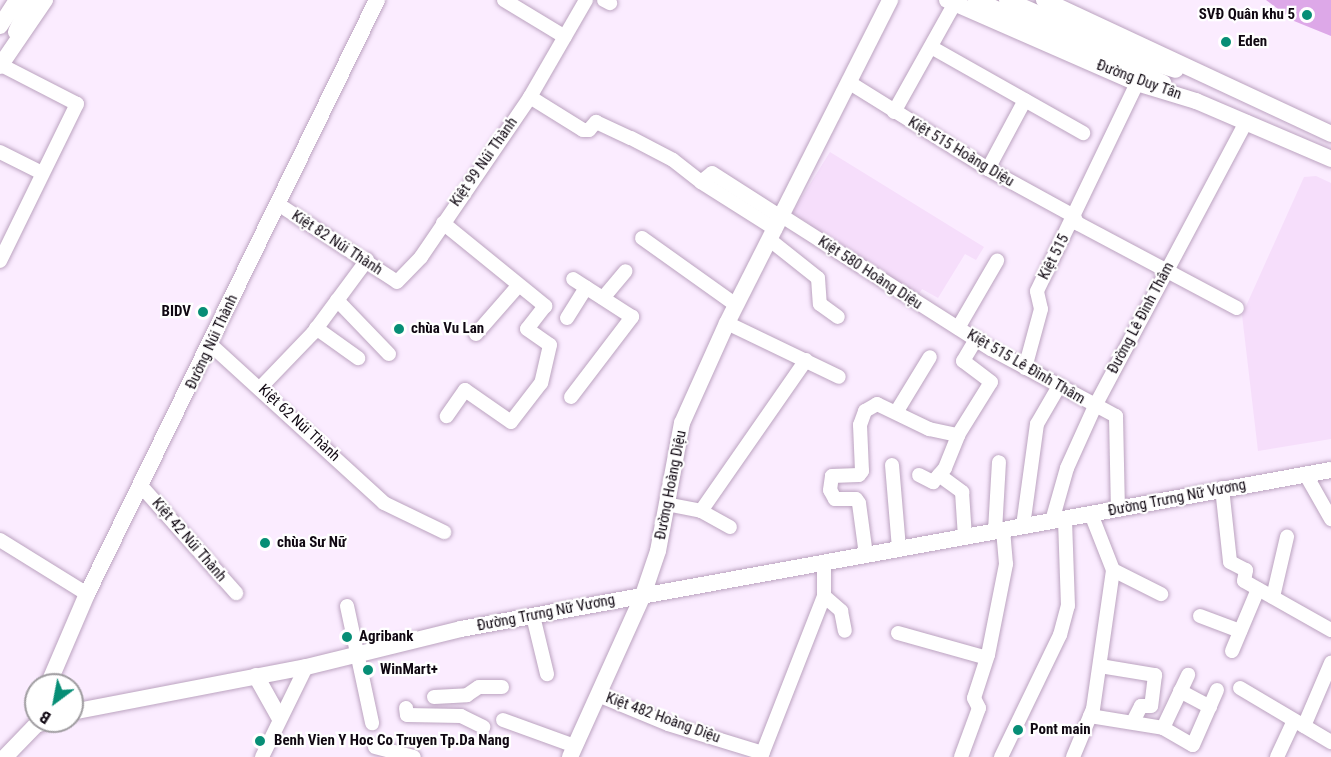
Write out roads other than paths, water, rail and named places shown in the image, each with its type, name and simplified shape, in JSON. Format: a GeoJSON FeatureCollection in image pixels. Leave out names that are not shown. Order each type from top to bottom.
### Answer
{"type":"FeatureCollection","features":[{"type":"Feature","properties":{"kind":"main road"},"geometry":{"type":"LineString","coordinates":[[0,65],[45,0]]}},
{"type":"Feature","properties":{"kind":"main road","name":"Đường Núi Thành"},"geometry":{"type":"LineString","coordinates":[[53,673],[87,594],[142,487],[377,0]]}},
{"type":"Feature","properties":{"kind":"main road","name":"Đường Hoàng Diệu"},"geometry":{"type":"LineString","coordinates":[[573,752],[643,595],[658,551],[682,423],[727,323],[890,0]]}},
{"type":"Feature","properties":{"kind":"main road"},"geometry":{"type":"LineString","coordinates":[[976,0],[1142,72],[1196,101]]}},
{"type":"Feature","properties":{"kind":"main road"},"geometry":{"type":"LineString","coordinates":[[1007,0],[1147,61],[1206,79]]}},
{"type":"Feature","properties":{"kind":"main road","name":"Đường Duy Tân"},"geometry":{"type":"LineString","coordinates":[[1044,0],[1149,47],[1206,79],[1331,134]]}},
{"type":"Feature","properties":{"kind":"main road"},"geometry":{"type":"LineString","coordinates":[[0,65],[19,2]]}},
{"type":"Feature","properties":{"kind":"main road"},"geometry":{"type":"LineString","coordinates":[[0,8],[19,2]]}},
{"type":"Feature","properties":{"kind":"main road"},"geometry":{"type":"LineString","coordinates":[[0,26],[19,2]]}},
{"type":"Feature","properties":{"kind":"main road","name":"Đường Duy Tân"},"geometry":{"type":"LineString","coordinates":[[951,2],[1137,83],[1196,101],[1331,159]]}},
{"type":"Feature","properties":{"kind":"main road","name":"Đường Trưng Nữ Vương"},"geometry":{"type":"LineString","coordinates":[[84,710],[306,666],[533,616],[1222,488],[1331,470]]}},
{"type":"Feature","properties":{"kind":"main road"},"geometry":{"type":"LineString","coordinates":[[256,676],[279,717]]}},
{"type":"Feature","properties":{"kind":"main road"},"geometry":{"type":"LineString","coordinates":[[5,757],[29,733]]}},
{"type":"Feature","properties":{"kind":"street"},"geometry":{"type":"LineString","coordinates":[[504,0],[565,37]]}},
{"type":"Feature","properties":{"kind":"street","name":"Kiệt 99 Núi Thành"},"geometry":{"type":"LineString","coordinates":[[397,282],[421,257],[530,97],[586,0]]}},
{"type":"Feature","properties":{"kind":"street"},"geometry":{"type":"LineString","coordinates":[[894,112],[931,47],[951,2]]}},
{"type":"Feature","properties":{"kind":"street"},"geometry":{"type":"LineString","coordinates":[[931,47],[1083,133]]}},
{"type":"Feature","properties":{"kind":"street"},"geometry":{"type":"LineString","coordinates":[[0,65],[77,104],[5,239],[0,261]]}},
{"type":"Feature","properties":{"kind":"street","name":"Kiệt 515 Hoàng Diệu"},"geometry":{"type":"LineString","coordinates":[[850,83],[988,169],[1074,216],[1077,224],[1237,308]]}},
{"type":"Feature","properties":{"kind":"street","name":"Kiệt 515"},"geometry":{"type":"LineString","coordinates":[[1024,368],[1041,309],[1037,291],[1137,83]]}},
{"type":"Feature","properties":{"kind":"street"},"geometry":{"type":"LineString","coordinates":[[530,97],[584,130],[589,130],[596,122],[631,138],[673,160],[701,182],[712,173],[777,226],[818,278],[820,304],[838,317]]}},
{"type":"Feature","properties":{"kind":"street"},"geometry":{"type":"LineString","coordinates":[[988,169],[1025,100]]}},
{"type":"Feature","properties":{"kind":"street","name":"Đường Lê Đình Thâm"},"geometry":{"type":"LineString","coordinates":[[1001,757],[1060,635],[1068,606],[1059,520],[1067,468],[1095,406],[1246,122]]}},
{"type":"Feature","properties":{"kind":"street"},"geometry":{"type":"LineString","coordinates":[[0,152],[42,173]]}},
{"type":"Feature","properties":{"kind":"street","name":"Kiệt 82 Núi Thành"},"geometry":{"type":"LineString","coordinates":[[278,204],[367,260],[397,282]]}},
{"type":"Feature","properties":{"kind":"street"},"geometry":{"type":"LineString","coordinates":[[443,223],[545,306],[527,329],[550,345],[542,383],[511,422],[465,390],[447,416]]}},
{"type":"Feature","properties":{"kind":"street","name":"Kiệt 580 Hoàng Diệu"},"geometry":{"type":"LineString","coordinates":[[777,226],[958,328]]}},
{"type":"Feature","properties":{"kind":"street"},"geometry":{"type":"LineString","coordinates":[[642,238],[736,305]]}},
{"type":"Feature","properties":{"kind":"street"},"geometry":{"type":"LineString","coordinates":[[261,387],[316,328],[367,260]]}},
{"type":"Feature","properties":{"kind":"street"},"geometry":{"type":"LineString","coordinates":[[958,328],[997,261]]}},
{"type":"Feature","properties":{"kind":"street"},"geometry":{"type":"LineString","coordinates":[[603,298],[626,271]]}},
{"type":"Feature","properties":{"kind":"street"},"geometry":{"type":"LineString","coordinates":[[571,397],[632,317],[573,279]]}},
{"type":"Feature","properties":{"kind":"street"},"geometry":{"type":"LineString","coordinates":[[476,334],[518,286]]}},
{"type":"Feature","properties":{"kind":"street"},"geometry":{"type":"LineString","coordinates":[[567,318],[586,288]]}},
{"type":"Feature","properties":{"kind":"street"},"geometry":{"type":"LineString","coordinates":[[337,300],[389,354]]}},
{"type":"Feature","properties":{"kind":"street"},"geometry":{"type":"LineString","coordinates":[[727,323],[838,377]]}},
{"type":"Feature","properties":{"kind":"street"},"geometry":{"type":"LineString","coordinates":[[316,328],[358,358]]}},
{"type":"Feature","properties":{"kind":"street","name":"Kiệt 515 Lê Đình Thâm"},"geometry":{"type":"LineString","coordinates":[[958,328],[1024,368],[1116,417],[1118,509]]}},
{"type":"Feature","properties":{"kind":"street"},"geometry":{"type":"LineString","coordinates":[[919,475],[933,482],[939,475],[958,435],[991,382],[963,361],[976,339]]}},
{"type":"Feature","properties":{"kind":"street","name":"Kiệt 62 Núi Thành"},"geometry":{"type":"LineString","coordinates":[[211,345],[261,387],[384,502],[444,532]]}},
{"type":"Feature","properties":{"kind":"street"},"geometry":{"type":"LineString","coordinates":[[897,411],[930,357]]}},
{"type":"Feature","properties":{"kind":"street"},"geometry":{"type":"LineString","coordinates":[[701,511],[807,360]]}},
{"type":"Feature","properties":{"kind":"street"},"geometry":{"type":"LineString","coordinates":[[1023,526],[1037,424],[1059,386]]}},
{"type":"Feature","properties":{"kind":"street"},"geometry":{"type":"LineString","coordinates":[[866,555],[859,502],[831,497],[832,476],[859,475],[862,471],[860,425],[871,404],[897,411],[929,429],[958,435]]}},
{"type":"Feature","properties":{"kind":"street"},"geometry":{"type":"LineString","coordinates":[[961,757],[979,708],[974,698],[988,655],[1006,564],[999,531],[999,462]]}},
{"type":"Feature","properties":{"kind":"street"},"geometry":{"type":"LineString","coordinates":[[892,465],[899,549]]}},
{"type":"Feature","properties":{"kind":"street"},"geometry":{"type":"LineString","coordinates":[[939,475],[962,492],[965,537]]}},
{"type":"Feature","properties":{"kind":"street"},"geometry":{"type":"LineString","coordinates":[[1306,475],[1331,519]]}},
{"type":"Feature","properties":{"kind":"street","name":"Kiệt 42 Núi Thành"},"geometry":{"type":"LineString","coordinates":[[142,487],[236,593]]}},
{"type":"Feature","properties":{"kind":"street"},"geometry":{"type":"LineString","coordinates":[[1222,488],[1230,562],[1246,570],[1244,581],[1331,630]]}},
{"type":"Feature","properties":{"kind":"street"},"geometry":{"type":"LineString","coordinates":[[666,504],[701,511],[730,527]]}},
{"type":"Feature","properties":{"kind":"street"},"geometry":{"type":"LineString","coordinates":[[1073,757],[1090,716],[1100,666],[1113,570],[1091,514]]}},
{"type":"Feature","properties":{"kind":"street"},"geometry":{"type":"LineString","coordinates":[[1273,597],[1287,537]]}},
{"type":"Feature","properties":{"kind":"street"},"geometry":{"type":"LineString","coordinates":[[0,540],[87,594]]}},
{"type":"Feature","properties":{"kind":"street"},"geometry":{"type":"LineString","coordinates":[[762,755],[824,596],[824,562]]}},
{"type":"Feature","properties":{"kind":"street"},"geometry":{"type":"LineString","coordinates":[[1113,570],[1161,594]]}},
{"type":"Feature","properties":{"kind":"street"},"geometry":{"type":"LineString","coordinates":[[1232,651],[1258,589]]}},
{"type":"Feature","properties":{"kind":"street"},"geometry":{"type":"LineString","coordinates":[[824,596],[841,611],[845,631]]}},
{"type":"Feature","properties":{"kind":"street"},"geometry":{"type":"LineString","coordinates":[[347,606],[359,653],[372,723]]}},
{"type":"Feature","properties":{"kind":"street"},"geometry":{"type":"LineString","coordinates":[[533,616],[547,674]]}},
{"type":"Feature","properties":{"kind":"street"},"geometry":{"type":"LineString","coordinates":[[1200,616],[1240,631]]}},
{"type":"Feature","properties":{"kind":"street"},"geometry":{"type":"LineString","coordinates":[[898,633],[984,657],[988,655]]}},
{"type":"Feature","properties":{"kind":"street"},"geometry":{"type":"LineString","coordinates":[[1276,757],[1299,724],[1331,663]]}},
{"type":"Feature","properties":{"kind":"street"},"geometry":{"type":"LineString","coordinates":[[262,757],[279,717],[306,666]]}},
{"type":"Feature","properties":{"kind":"street"},"geometry":{"type":"LineString","coordinates":[[1100,666],[1155,675],[1151,706],[1141,706],[1133,722]]}},
{"type":"Feature","properties":{"kind":"street"},"geometry":{"type":"LineString","coordinates":[[1163,728],[1188,675]]}},
{"type":"Feature","properties":{"kind":"street"},"geometry":{"type":"LineString","coordinates":[[434,697],[467,694],[479,687],[502,687]]}},
{"type":"Feature","properties":{"kind":"street"},"geometry":{"type":"LineString","coordinates":[[1240,688],[1331,742]]}},
{"type":"Feature","properties":{"kind":"street"},"geometry":{"type":"LineString","coordinates":[[1090,716],[1163,728],[1193,745],[1217,690]]}},
{"type":"Feature","properties":{"kind":"street"},"geometry":{"type":"LineString","coordinates":[[1180,691],[1210,707]]}},
{"type":"Feature","properties":{"kind":"street","name":"Kiệt 482 Hoàng Diệu"},"geometry":{"type":"LineString","coordinates":[[598,695],[668,724],[762,755]]}},
{"type":"Feature","properties":{"kind":"street"},"geometry":{"type":"LineString","coordinates":[[406,708],[407,716],[461,716],[484,727]]}},
{"type":"Feature","properties":{"kind":"street"},"geometry":{"type":"LineString","coordinates":[[503,720],[573,752]]}},
{"type":"Feature","properties":{"kind":"street"},"geometry":{"type":"LineString","coordinates":[[375,747],[414,757]]}},
{"type":"Feature","properties":{"kind":"place","name":"SVĐ Quân khu 5"},"geometry":{"type":"Point","coordinates":[1307,15]}},
{"type":"Feature","properties":{"kind":"place","name":"Eden"},"geometry":{"type":"Point","coordinates":[1226,42]}},
{"type":"Feature","properties":{"kind":"place","name":"BIDV"},"geometry":{"type":"Point","coordinates":[203,312]}},
{"type":"Feature","properties":{"kind":"place","name":"chùa Vu Lan"},"geometry":{"type":"Point","coordinates":[399,329]}},
{"type":"Feature","properties":{"kind":"place","name":"chùa Sư Nữ"},"geometry":{"type":"Point","coordinates":[265,543]}},
{"type":"Feature","properties":{"kind":"place","name":"Agribank"},"geometry":{"type":"Point","coordinates":[347,637]}},
{"type":"Feature","properties":{"kind":"place","name":"WinMart+"},"geometry":{"type":"Point","coordinates":[368,670]}},
{"type":"Feature","properties":{"kind":"place","name":"Pont main"},"geometry":{"type":"Point","coordinates":[1018,730]}},
{"type":"Feature","properties":{"kind":"place","name":"Benh Vien Y Hoc Co Truyen Tp.Da Nang"},"geometry":{"type":"Point","coordinates":[260,741]}}]}
